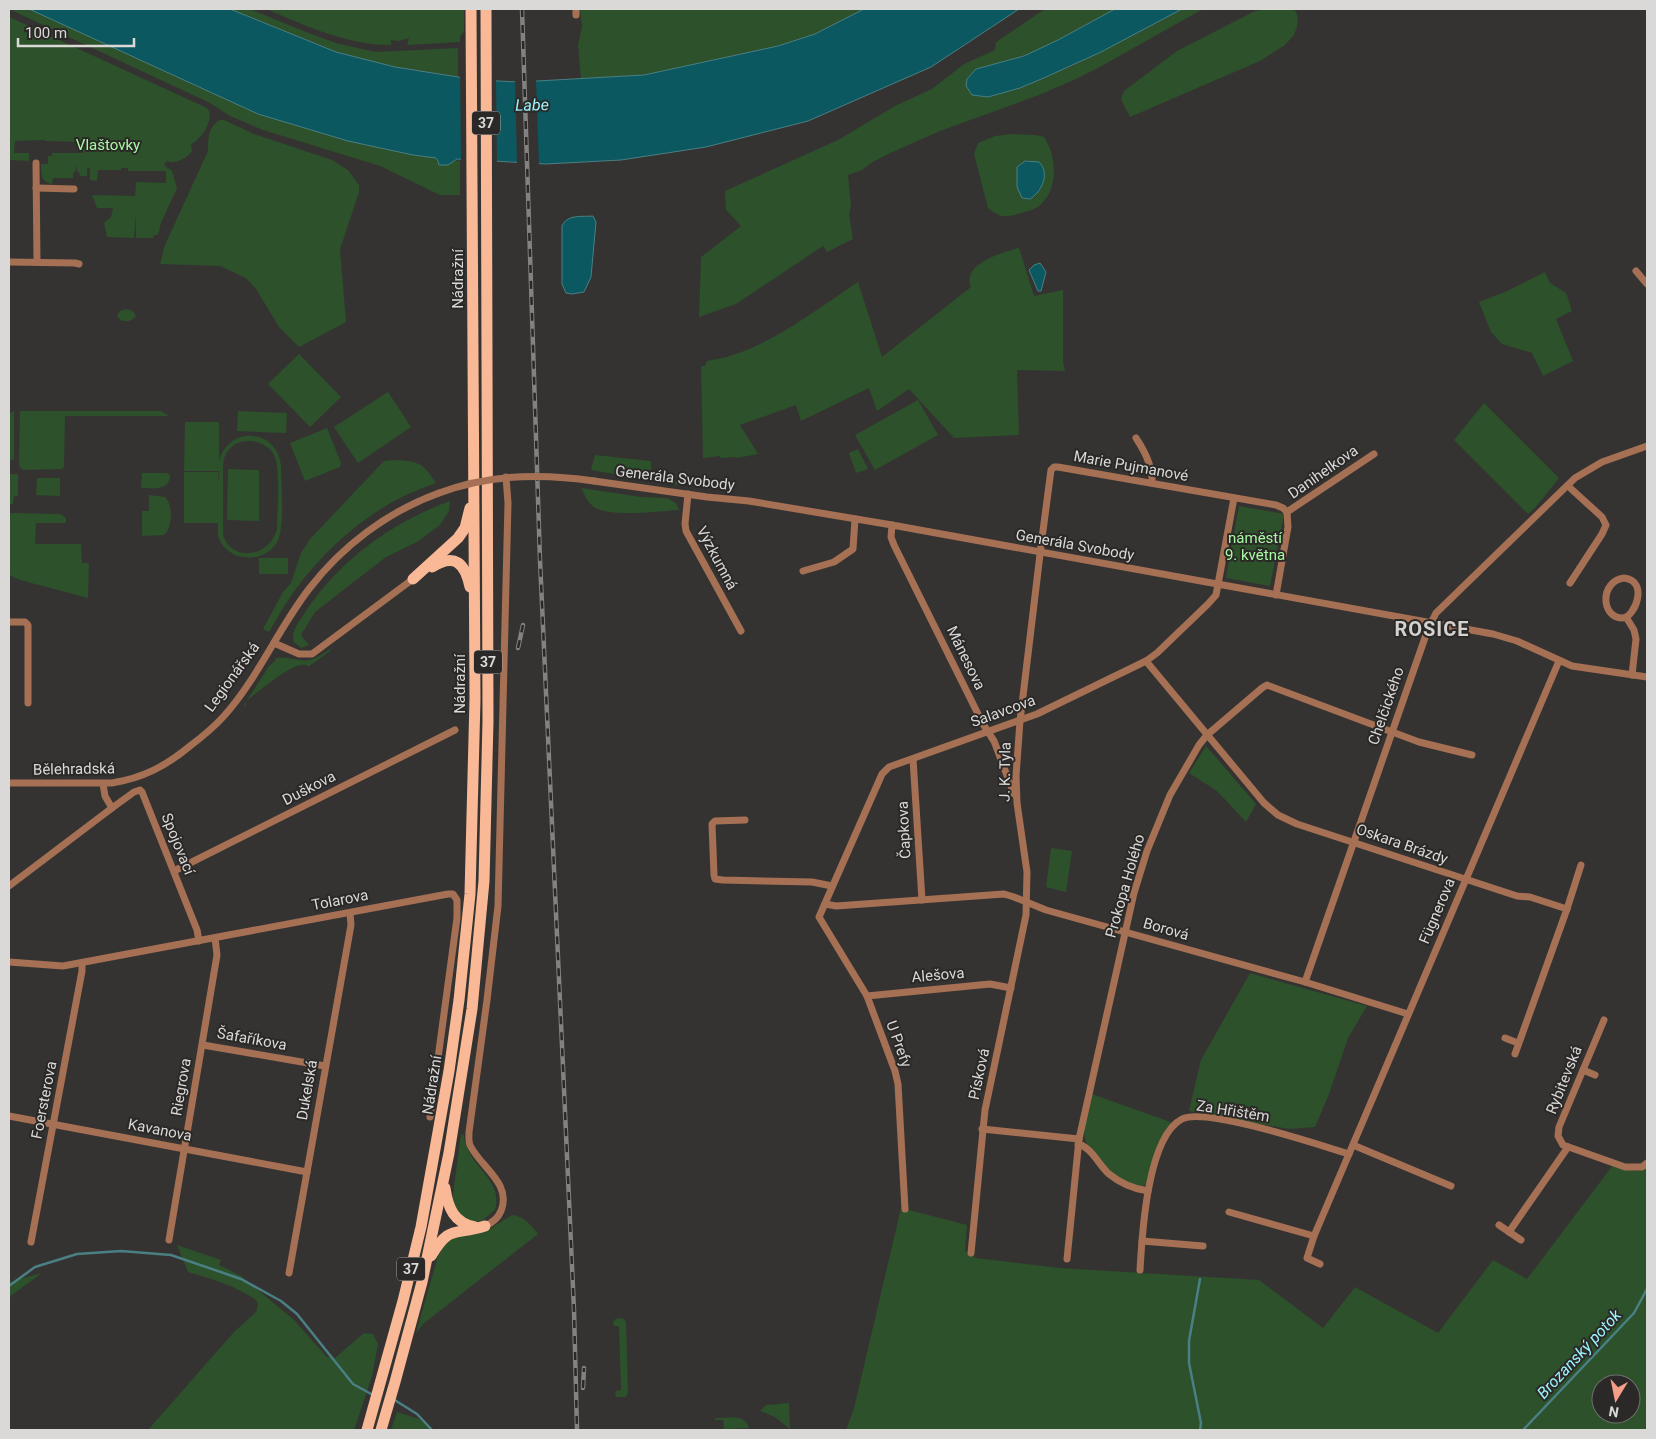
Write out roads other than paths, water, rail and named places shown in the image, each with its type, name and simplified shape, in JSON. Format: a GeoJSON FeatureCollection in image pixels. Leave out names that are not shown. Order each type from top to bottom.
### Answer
{"type":"FeatureCollection","features":[{"type":"Feature","properties":{"kind":"main road","name":"Nádražní"},"geometry":{"type":"LineString","coordinates":[[367,1430],[414,1257],[434,1159],[459,1000],[470,894],[473,793],[474,606],[471,9]]}},
{"type":"Feature","properties":{"kind":"main road","name":"Nádražní"},"geometry":{"type":"LineString","coordinates":[[444,1180],[472,1009],[484,881],[488,721],[486,9]]}},
{"type":"Feature","properties":{"kind":"main road"},"geometry":{"type":"LineString","coordinates":[[413,579],[462,533],[466,524],[474,487]]}},
{"type":"Feature","properties":{"kind":"main road"},"geometry":{"type":"LineString","coordinates":[[413,579],[444,561],[458,562],[467,572],[474,606]]}},
{"type":"Feature","properties":{"kind":"main road"},"geometry":{"type":"LineString","coordinates":[[444,1180],[448,1204],[455,1217],[467,1224],[485,1226]]}},
{"type":"Feature","properties":{"kind":"main road","name":"37"},"geometry":{"type":"LineString","coordinates":[[381,1430],[425,1266],[444,1180]]}},
{"type":"Feature","properties":{"kind":"main road"},"geometry":{"type":"LineString","coordinates":[[425,1266],[440,1241],[446,1236],[455,1231],[485,1226]]}},
{"type":"Feature","properties":{"kind":"street"},"geometry":{"type":"LineString","coordinates":[[36,163],[37,262]]}},
{"type":"Feature","properties":{"kind":"street"},"geometry":{"type":"LineString","coordinates":[[36,188],[74,189]]}},
{"type":"Feature","properties":{"kind":"street"},"geometry":{"type":"LineString","coordinates":[[9,262],[79,264]]}},
{"type":"Feature","properties":{"kind":"street"},"geometry":{"type":"LineString","coordinates":[[1636,272],[1647,284]]}},
{"type":"Feature","properties":{"kind":"street"},"geometry":{"type":"LineString","coordinates":[[1136,438],[1152,474],[1152,483]]}},
{"type":"Feature","properties":{"kind":"street","name":"Chelčického"},"geometry":{"type":"LineString","coordinates":[[1304,982],[1430,623],[1436,613],[1582,474],[1594,466],[1647,446]]}},
{"type":"Feature","properties":{"kind":"street","name":"Danihelkova"},"geometry":{"type":"LineString","coordinates":[[1287,512],[1374,454]]}},
{"type":"Feature","properties":{"kind":"street","name":"Marie Pujmanové"},"geometry":{"type":"LineString","coordinates":[[1040,552],[1051,472],[1054,467],[1276,506],[1283,508],[1287,512]]}},
{"type":"Feature","properties":{"kind":"street","name":"Generála Svobody"},"geometry":{"type":"LineString","coordinates":[[506,477],[551,476],[594,481],[749,501],[892,525],[1503,636],[1577,668],[1647,677]]}},
{"type":"Feature","properties":{"kind":"street"},"geometry":{"type":"LineString","coordinates":[[485,1226],[492,1223],[500,1213],[503,1193],[498,1182],[471,1148],[469,1132],[488,1000],[498,906],[508,503],[506,477]]}},
{"type":"Feature","properties":{"kind":"street","name":"Legionářská"},"geometry":{"type":"LineString","coordinates":[[138,777],[172,760],[212,728],[231,707],[308,589],[335,559],[362,536],[390,516],[418,501],[463,485],[506,477]]}},
{"type":"Feature","properties":{"kind":"street"},"geometry":{"type":"LineString","coordinates":[[1568,486],[1602,517],[1606,525],[1570,583]]}},
{"type":"Feature","properties":{"kind":"street","name":"Výzkumná"},"geometry":{"type":"LineString","coordinates":[[688,494],[686,531],[741,631]]}},
{"type":"Feature","properties":{"kind":"street"},"geometry":{"type":"LineString","coordinates":[[1219,585],[1234,498]]}},
{"type":"Feature","properties":{"kind":"street"},"geometry":{"type":"LineString","coordinates":[[1276,595],[1288,527],[1287,512]]}},
{"type":"Feature","properties":{"kind":"street"},"geometry":{"type":"LineString","coordinates":[[804,571],[834,562],[854,549],[855,519]]}},
{"type":"Feature","properties":{"kind":"street","name":"Mánesova"},"geometry":{"type":"LineString","coordinates":[[892,525],[891,536],[894,545],[978,715],[994,741],[1017,803]]}},
{"type":"Feature","properties":{"kind":"street","name":"J. K. Tyla"},"geometry":{"type":"LineString","coordinates":[[1027,902],[1027,872],[1017,803],[1016,776],[1020,721],[1040,552]]}},
{"type":"Feature","properties":{"kind":"street"},"geometry":{"type":"LineString","coordinates":[[1624,578],[1634,582],[1638,592],[1638,599],[1626,617],[1620,618],[1613,614],[1607,607],[1606,600],[1607,592],[1612,584],[1624,578]]}},
{"type":"Feature","properties":{"kind":"street","name":"Legionářská"},"geometry":{"type":"LineString","coordinates":[[274,643],[299,654],[312,654],[413,579]]}},
{"type":"Feature","properties":{"kind":"street","name":"Salavcova"},"geometry":{"type":"LineString","coordinates":[[825,904],[882,774],[890,767],[1020,721],[1146,661],[1212,601],[1219,585]]}},
{"type":"Feature","properties":{"kind":"street"},"geometry":{"type":"LineString","coordinates":[[1626,617],[1636,639],[1632,675]]}},
{"type":"Feature","properties":{"kind":"street"},"geometry":{"type":"LineString","coordinates":[[9,622],[25,622],[28,625],[28,703]]}},
{"type":"Feature","properties":{"kind":"street","name":"Oskara Brázdy"},"geometry":{"type":"LineString","coordinates":[[1146,661],[1264,803],[1278,816],[1466,880],[1567,909]]}},
{"type":"Feature","properties":{"kind":"street","name":"Fügnerova"},"geometry":{"type":"LineString","coordinates":[[1320,1264],[1307,1258],[1314,1236],[1558,661]]}},
{"type":"Feature","properties":{"kind":"street","name":"Prokopa Holého"},"geometry":{"type":"LineString","coordinates":[[1067,1259],[1078,1142],[1140,871],[1164,809],[1188,762],[1207,735],[1267,685],[1419,742],[1472,755]]}},
{"type":"Feature","properties":{"kind":"street","name":"Duškova"},"geometry":{"type":"LineString","coordinates":[[174,871],[455,730]]}},
{"type":"Feature","properties":{"kind":"street","name":"Čapkova"},"geometry":{"type":"LineString","coordinates":[[913,759],[922,900]]}},
{"type":"Feature","properties":{"kind":"street","name":"Bělehradská"},"geometry":{"type":"LineString","coordinates":[[9,783],[103,784],[126,781],[138,777]]}},
{"type":"Feature","properties":{"kind":"street"},"geometry":{"type":"LineString","coordinates":[[9,886],[112,808],[104,796],[103,784]]}},
{"type":"Feature","properties":{"kind":"street","name":"Spojovací"},"geometry":{"type":"LineString","coordinates":[[112,808],[134,792],[140,790],[142,792],[197,930],[199,941]]}},
{"type":"Feature","properties":{"kind":"street"},"geometry":{"type":"LineString","coordinates":[[745,820],[715,821],[712,824],[715,878],[722,880],[812,882],[832,886]]}},
{"type":"Feature","properties":{"kind":"street"},"geometry":{"type":"LineString","coordinates":[[1515,1054],[1581,865]]}},
{"type":"Feature","properties":{"kind":"street","name":"Tolarova"},"geometry":{"type":"LineString","coordinates":[[9,962],[56,967],[453,894],[456,898],[457,918],[430,1117]]}},
{"type":"Feature","properties":{"kind":"street","name":"Borová"},"geometry":{"type":"LineString","coordinates":[[825,904],[836,906],[999,894],[1010,895],[1046,910],[1304,982],[1408,1014]]}},
{"type":"Feature","properties":{"kind":"street","name":"Písková"},"geometry":{"type":"LineString","coordinates":[[971,1253],[982,1129],[1025,923],[1027,902]]}},
{"type":"Feature","properties":{"kind":"street","name":"U Prefy"},"geometry":{"type":"LineString","coordinates":[[825,904],[819,916],[820,919],[867,996],[897,1077],[905,1209]]}},
{"type":"Feature","properties":{"kind":"street","name":"Dukelská"},"geometry":{"type":"LineString","coordinates":[[289,1273],[351,925],[350,913]]}},
{"type":"Feature","properties":{"kind":"street","name":"Riegrova"},"geometry":{"type":"LineString","coordinates":[[169,1240],[217,955],[215,938]]}},
{"type":"Feature","properties":{"kind":"street","name":"Foersterova"},"geometry":{"type":"LineString","coordinates":[[31,1242],[82,963]]}},
{"type":"Feature","properties":{"kind":"street","name":"Alešova"},"geometry":{"type":"LineString","coordinates":[[867,996],[990,984],[1011,988]]}},
{"type":"Feature","properties":{"kind":"street","name":"Rybitevská"},"geometry":{"type":"LineString","coordinates":[[1568,1146],[1563,1145],[1559,1139],[1558,1131],[1604,1020]]}},
{"type":"Feature","properties":{"kind":"street"},"geometry":{"type":"LineString","coordinates":[[1505,1038],[1518,1043]]}},
{"type":"Feature","properties":{"kind":"street","name":"Šafaříkova"},"geometry":{"type":"LineString","coordinates":[[202,1044],[326,1066]]}},
{"type":"Feature","properties":{"kind":"street"},"geometry":{"type":"LineString","coordinates":[[1583,1070],[1595,1075]]}},
{"type":"Feature","properties":{"kind":"street","name":"Kavanova"},"geometry":{"type":"LineString","coordinates":[[9,1116],[307,1172]]}},
{"type":"Feature","properties":{"kind":"street","name":"Za Hřištěm"},"geometry":{"type":"LineString","coordinates":[[1140,1270],[1148,1191],[1156,1156],[1161,1144],[1175,1124],[1188,1117],[1204,1118],[1270,1130],[1349,1154]]}},
{"type":"Feature","properties":{"kind":"street"},"geometry":{"type":"LineString","coordinates":[[982,1129],[1078,1142],[1114,1178],[1134,1188],[1148,1191]]}},
{"type":"Feature","properties":{"kind":"street"},"geometry":{"type":"LineString","coordinates":[[1353,1145],[1451,1186]]}},
{"type":"Feature","properties":{"kind":"street"},"geometry":{"type":"LineString","coordinates":[[1509,1232],[1568,1146],[1625,1167],[1642,1167],[1647,1163]]}},
{"type":"Feature","properties":{"kind":"street"},"geometry":{"type":"LineString","coordinates":[[1229,1212],[1314,1236]]}},
{"type":"Feature","properties":{"kind":"street"},"geometry":{"type":"LineString","coordinates":[[1499,1225],[1521,1240]]}},
{"type":"Feature","properties":{"kind":"street"},"geometry":{"type":"LineString","coordinates":[[1142,1241],[1203,1246]]}},
{"type":"Feature","properties":{"kind":"water","name":"Labe"},"geometry":{"type":"Polygon","coordinates":[[[29,9],[230,9],[336,52],[395,67],[477,80],[519,82],[644,75],[778,46],[815,34],[864,9],[1019,9],[931,67],[808,121],[706,147],[621,160],[546,164],[457,159],[448,165],[439,165],[436,158],[348,141],[258,114],[29,9]]]}},
{"type":"Feature","properties":{"kind":"water"},"geometry":{"type":"Polygon","coordinates":[[[1115,9],[1182,9],[1101,52],[1020,88],[988,97],[972,95],[966,86],[967,79],[976,69],[1024,56],[1115,9]]]}},
{"type":"Feature","properties":{"kind":"water"},"geometry":{"type":"Polygon","coordinates":[[[1025,161],[1039,162],[1044,172],[1041,187],[1030,199],[1022,198],[1017,187],[1017,167],[1025,161]]]}},
{"type":"Feature","properties":{"kind":"water"},"geometry":{"type":"Polygon","coordinates":[[[593,216],[596,222],[591,277],[584,292],[566,293],[562,284],[562,226],[564,222],[571,218],[593,216]]]}},
{"type":"Feature","properties":{"kind":"water"},"geometry":{"type":"Polygon","coordinates":[[[1040,263],[1046,272],[1041,291],[1038,291],[1029,270],[1034,265],[1040,263]]]}},
{"type":"Feature","properties":{"kind":"waterway"},"geometry":{"type":"LineString","coordinates":[[9,1286],[35,1267],[77,1254],[121,1251],[171,1255],[241,1279],[281,1301],[297,1314],[353,1384],[373,1395]]}},
{"type":"Feature","properties":{"kind":"waterway"},"geometry":{"type":"LineString","coordinates":[[1200,1279],[1189,1341],[1189,1363],[1201,1423],[1200,1430]]}},
{"type":"Feature","properties":{"kind":"waterway","name":"Brozanský potok"},"geometry":{"type":"LineString","coordinates":[[1523,1430],[1634,1313],[1647,1289]]}},
{"type":"Feature","properties":{"kind":"waterway"},"geometry":{"type":"LineString","coordinates":[[393,1399],[417,1414],[432,1430]]}},
{"type":"Feature","properties":{"kind":"railway"},"geometry":{"type":"LineString","coordinates":[[522,9],[540,560],[574,1310],[577,1430]]}},
{"type":"Feature","properties":{"kind":"railway"},"geometry":{"type":"LineString","coordinates":[[518,648],[523,625]]}},
{"type":"Feature","properties":{"kind":"railway"},"geometry":{"type":"LineString","coordinates":[[583,1388],[584,1368]]}},
{"type":"Feature","properties":{"kind":"district","name":"ROSICE"},"geometry":{"type":"Point","coordinates":[1432,629]}},
{"type":"Feature","properties":{"kind":"park label","name":"Vlaštovky"},"geometry":{"type":"Point","coordinates":[108,145]}},
{"type":"Feature","properties":{"kind":"park label","name":"náměstí 9. května"},"geometry":{"type":"Point","coordinates":[1255,546]}}]}
